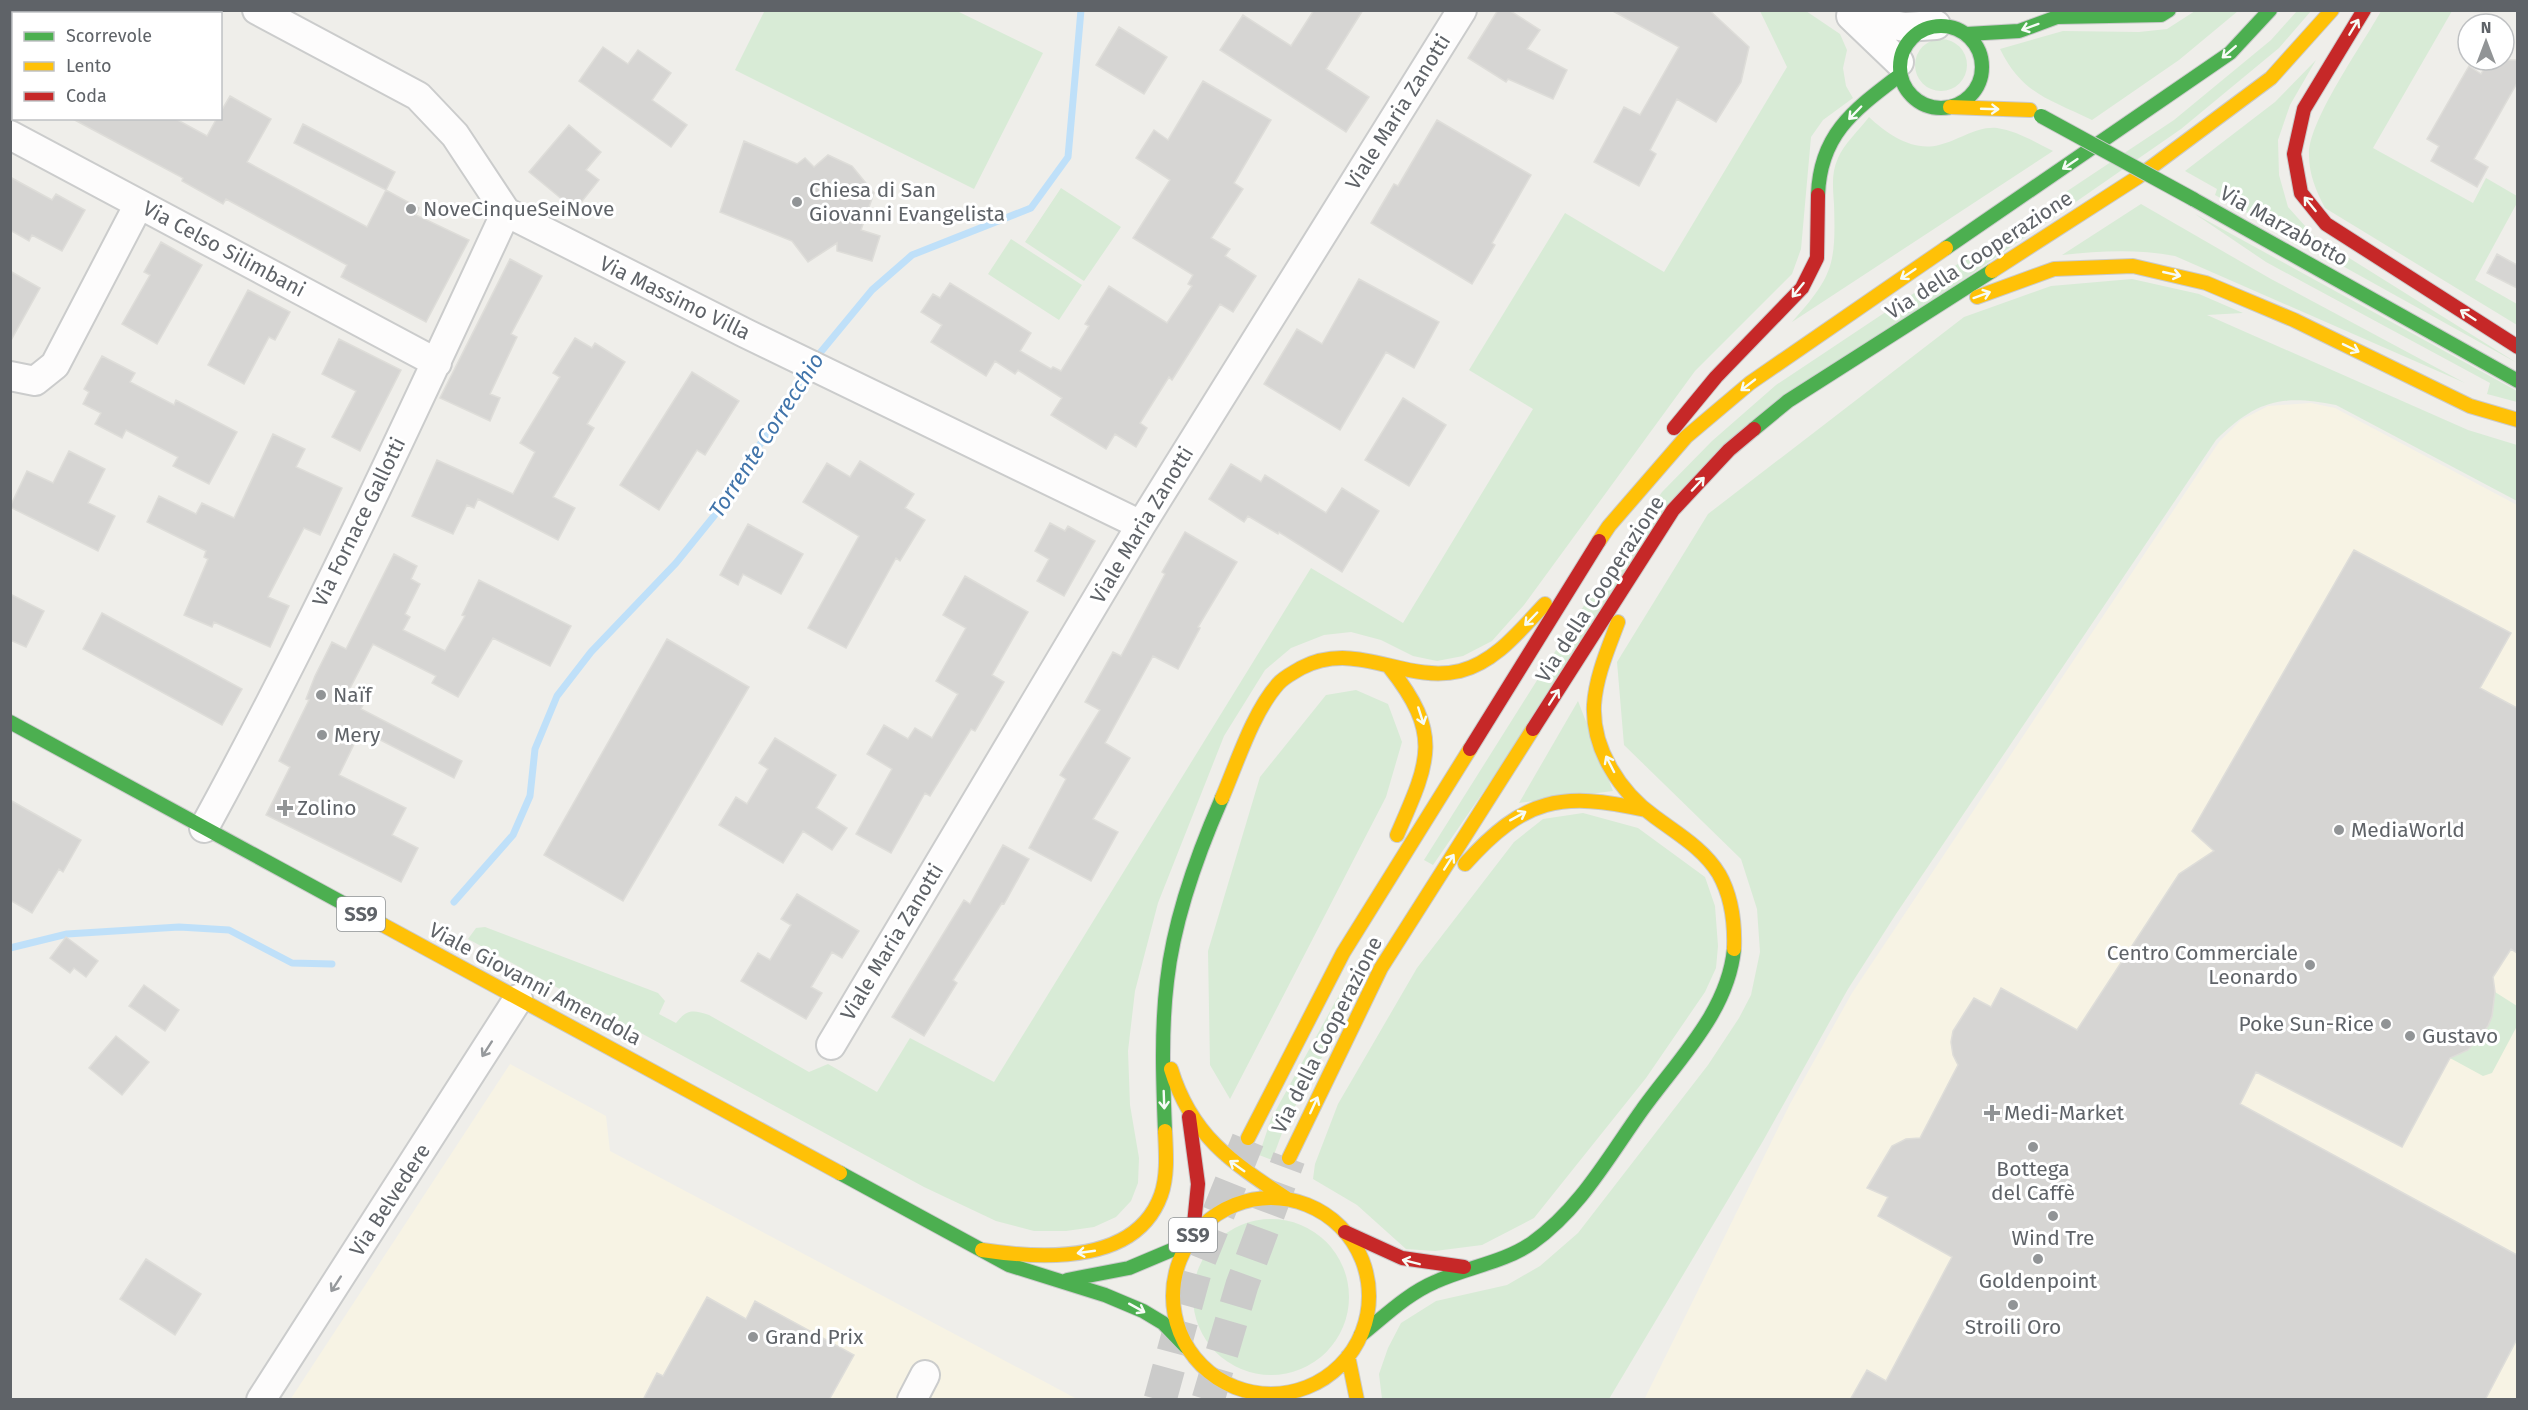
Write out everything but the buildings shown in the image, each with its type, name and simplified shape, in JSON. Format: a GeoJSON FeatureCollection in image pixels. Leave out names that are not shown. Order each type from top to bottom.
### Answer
{"type":"FeatureCollection","features":[{"type":"Feature","properties":{"kind":"main road"},"geometry":{"type":"LineString","coordinates":[[1967,34],[1981,54],[1983,65],[1981,79],[1974,92],[1963,102],[1950,107],[1937,108],[1918,102],[1905,88],[1899,69],[1903,49],[1922,29],[1947,25],[1967,34],[2019,31],[2057,18],[2161,15],[2169,10]]}},
{"type":"Feature","properties":{"kind":"main road","name":"Via della Cooperazione"},"geometry":{"type":"LineString","coordinates":[[1248,1138],[1343,953],[1614,521],[1686,438],[1750,383],[2230,53],[2270,10]]}},
{"type":"Feature","properties":{"kind":"main road","name":"Via della Cooperazione"},"geometry":{"type":"LineString","coordinates":[[1289,1158],[1381,968],[1673,510],[1729,450],[1788,401],[2138,177],[2271,78],[2332,10]]}},
{"type":"Feature","properties":{"kind":"main road"},"geometry":{"type":"LineString","coordinates":[[2364,10],[2304,109],[2294,154],[2301,193],[2326,224],[2517,347]]}},
{"type":"Feature","properties":{"kind":"main road"},"geometry":{"type":"LineString","coordinates":[[1983,65],[1998,80]]}},
{"type":"Feature","properties":{"kind":"main road"},"geometry":{"type":"LineString","coordinates":[[982,1250],[1011,1255],[1095,1251],[1122,1241],[1140,1228],[1158,1203],[1164,1169],[1164,1041],[1167,971],[1193,873],[1230,776],[1264,705],[1279,682],[1305,664],[1335,654],[1364,658],[1390,668],[1416,673],[1459,671],[1482,663],[1498,652],[1554,594],[1614,521],[1677,424],[1716,377],[1802,288],[1817,258],[1819,169],[1831,138],[1899,69]]}},
{"type":"Feature","properties":{"kind":"main road","name":"Via Marzabotto"},"geometry":{"type":"LineString","coordinates":[[2014,95],[2036,113],[2517,381]]}},
{"type":"Feature","properties":{"kind":"main road","name":"Via Marzabotto"},"geometry":{"type":"LineString","coordinates":[[1950,107],[2036,113]]}},
{"type":"Feature","properties":{"kind":"main road"},"geometry":{"type":"LineString","coordinates":[[1908,325],[1976,297],[2054,270],[2133,266],[2206,282],[2294,320],[2470,406],[2517,420]]}},
{"type":"Feature","properties":{"kind":"main road"},"geometry":{"type":"LineString","coordinates":[[1361,1335],[1417,1291],[1469,1267],[1498,1261],[1523,1248],[1560,1219],[1714,1007],[1730,973],[1733,952],[1732,928],[1724,884],[1712,864],[1692,843],[1646,810],[1611,769],[1598,737],[1594,708],[1600,669],[1622,611],[1673,510]]}},
{"type":"Feature","properties":{"kind":"main road"},"geometry":{"type":"LineString","coordinates":[[1343,953],[1420,783],[1428,752],[1420,711],[1411,691],[1390,668]]}},
{"type":"Feature","properties":{"kind":"main road","name":"Viale Giovanni Amendola"},"geometry":{"type":"LineString","coordinates":[[10,722],[982,1250],[1042,1279],[1125,1301],[1161,1321],[1186,1347]]}},
{"type":"Feature","properties":{"kind":"main road"},"geometry":{"type":"LineString","coordinates":[[1381,968],[1478,848],[1507,822],[1538,805],[1575,798],[1605,800],[1646,810]]}},
{"type":"Feature","properties":{"kind":"main road"},"geometry":{"type":"LineString","coordinates":[[1164,1041],[1174,1084],[1188,1113],[1203,1136],[1223,1156],[1286,1198]]}},
{"type":"Feature","properties":{"kind":"main road"},"geometry":{"type":"LineString","coordinates":[[1188,1113],[1198,1184],[1190,1239]]}},
{"type":"Feature","properties":{"kind":"main road","name":"SS9"},"geometry":{"type":"LineString","coordinates":[[1247,1391],[1266,1394],[1303,1389],[1328,1375],[1348,1356],[1361,1335],[1368,1303],[1366,1270],[1358,1250],[1346,1232],[1319,1210],[1286,1198],[1260,1198],[1235,1204],[1212,1216],[1190,1239],[1177,1263],[1172,1284],[1172,1306],[1177,1327],[1186,1347],[1202,1367],[1223,1382],[1268,1400]]}},
{"type":"Feature","properties":{"kind":"main road"},"geometry":{"type":"LineString","coordinates":[[1346,1232],[1394,1257],[1424,1265],[1469,1267]]}},
{"type":"Feature","properties":{"kind":"main road","name":"Viale Giovanni Amendola"},"geometry":{"type":"LineString","coordinates":[[1042,1279],[1066,1280],[1106,1276],[1145,1264],[1190,1239]]}},
{"type":"Feature","properties":{"kind":"main road"},"geometry":{"type":"LineString","coordinates":[[1348,1356],[1357,1400]]}},
{"type":"Feature","properties":{"kind":"street","name":"Via Massimo Villa"},"geometry":{"type":"LineString","coordinates":[[257,10],[418,96],[455,135],[506,212],[786,353],[1141,525]]}},
{"type":"Feature","properties":{"kind":"street","name":"Viale Maria Zanotti"},"geometry":{"type":"LineString","coordinates":[[831,1045],[1141,525],[1462,10]]}},
{"type":"Feature","properties":{"kind":"street"},"geometry":{"type":"LineString","coordinates":[[1849,15],[1905,27],[1936,25]]}},
{"type":"Feature","properties":{"kind":"street"},"geometry":{"type":"LineString","coordinates":[[1849,15],[1899,69]]}},
{"type":"Feature","properties":{"kind":"street","name":"Via Celso Silimbani"},"geometry":{"type":"LineString","coordinates":[[10,135],[437,363]]}},
{"type":"Feature","properties":{"kind":"street"},"geometry":{"type":"LineString","coordinates":[[10,376],[35,381],[55,365],[139,204]]}},
{"type":"Feature","properties":{"kind":"street","name":"Via Fornace Gallotti"},"geometry":{"type":"LineString","coordinates":[[204,828],[246,753],[437,363],[506,212]]}},
{"type":"Feature","properties":{"kind":"street","name":"Via Belvedere"},"geometry":{"type":"LineString","coordinates":[[261,1400],[518,999]]}},
{"type":"Feature","properties":{"kind":"shaded area"},"geometry":{"type":"Polygon","coordinates":[[[2311,403],[2335,408],[2517,505],[2517,1399],[1644,1400],[1790,1104],[1852,993],[2219,442],[2241,420],[2268,406],[2311,403]]]}},
{"type":"Feature","properties":{"kind":"shaded area"},"geometry":{"type":"Polygon","coordinates":[[[510,1064],[606,1116],[610,1151],[1077,1399],[290,1400],[510,1064]]]}},
{"type":"Feature","properties":{"kind":"green space"},"geometry":{"type":"Polygon","coordinates":[[[765,10],[957,11],[1043,53],[974,189],[735,70],[765,10]]]}},
{"type":"Feature","properties":{"kind":"green space"},"geometry":{"type":"Polygon","coordinates":[[[1760,11],[1806,11],[1840,34],[1847,50],[1843,68],[1846,86],[1853,98],[1823,120],[1811,137],[1801,249],[1792,274],[1695,371],[1524,605],[1492,641],[1463,656],[1437,661],[1413,656],[1381,640],[1351,632],[1324,635],[1291,648],[1265,670],[1224,736],[1158,903],[1135,991],[1128,1051],[1130,1105],[1139,1158],[1138,1183],[1131,1201],[1116,1217],[1094,1227],[1066,1231],[1034,1231],[996,1221],[924,1187],[468,939],[476,928],[485,927],[658,993],[665,1001],[659,1014],[676,1023],[691,1012],[709,1015],[809,1072],[828,1064],[877,1092],[910,1038],[994,1082],[1311,568],[1403,623],[1533,409],[1469,370],[1565,213],[1664,272],[1787,67],[1760,11]]]}},
{"type":"Feature","properties":{"kind":"green space"},"geometry":{"type":"Polygon","coordinates":[[[2195,11],[2238,11],[2179,60],[2092,120],[2038,94],[2027,86],[2000,49],[2063,31],[2139,32],[2167,29],[2195,11]]]}},
{"type":"Feature","properties":{"kind":"green space"},"geometry":{"type":"Polygon","coordinates":[[[2297,11],[2311,11],[2279,48],[2181,129],[1719,449],[1433,865],[1424,860],[1585,604],[1662,492],[1712,441],[1776,385],[2174,120],[2271,40],[2297,11]]]}},
{"type":"Feature","properties":{"kind":"green space"},"geometry":{"type":"Polygon","coordinates":[[[2381,11],[2452,11],[2373,148],[2473,203],[2486,178],[2517,196],[2517,203],[2475,280],[2517,304],[2517,325],[2325,208],[2319,195],[2310,169],[2311,140],[2327,103],[2381,11]]]}},
{"type":"Feature","properties":{"kind":"green space"},"geometry":{"type":"Polygon","coordinates":[[[1936,39],[1946,39],[1956,43],[1963,50],[1967,65],[1963,80],[1956,87],[1946,91],[1936,91],[1926,87],[1919,80],[1915,70],[1915,60],[1919,50],[1926,43],[1936,39]]]}},
{"type":"Feature","properties":{"kind":"green space"},"geometry":{"type":"Polygon","coordinates":[[[2316,60],[2290,105],[2278,140],[2279,175],[2288,207],[2314,236],[2517,363],[2215,195],[2217,189],[2185,171],[2275,102],[2316,60]]]}},
{"type":"Feature","properties":{"kind":"green space"},"geometry":{"type":"Polygon","coordinates":[[[1869,117],[1892,135],[1920,146],[1939,145],[1974,131],[1997,128],[2019,134],[2053,151],[1792,322],[1816,293],[1829,269],[1834,242],[1834,169],[1844,148],[1869,117]]]}},
{"type":"Feature","properties":{"kind":"green space"},"geometry":{"type":"Polygon","coordinates":[[[1061,188],[1121,227],[1084,281],[1025,242],[1061,188]]]}},
{"type":"Feature","properties":{"kind":"green space"},"geometry":{"type":"Polygon","coordinates":[[[2141,204],[2271,279],[2465,383],[2175,256],[2118,251],[2062,255],[2141,204]]]}},
{"type":"Feature","properties":{"kind":"green space"},"geometry":{"type":"Polygon","coordinates":[[[2195,214],[2517,391],[2517,402],[2487,394],[2490,383],[2266,262],[2195,214]]]}},
{"type":"Feature","properties":{"kind":"green space"},"geometry":{"type":"Polygon","coordinates":[[[1011,239],[1082,285],[1059,320],[988,274],[1011,239]]]}},
{"type":"Feature","properties":{"kind":"green space"},"geometry":{"type":"Polygon","coordinates":[[[2132,279],[2199,294],[2243,313],[2207,315],[2468,430],[2517,445],[2517,501],[2336,405],[2300,400],[2284,401],[2257,409],[2230,427],[2216,440],[1896,914],[1848,989],[1763,1141],[1609,1399],[1382,1399],[1379,1374],[1388,1348],[1401,1323],[1436,1301],[1507,1285],[1540,1266],[1578,1233],[1708,1065],[1739,1018],[1751,995],[1760,952],[1757,909],[1741,859],[1624,745],[1617,662],[1708,514],[1964,317],[2051,286],[2132,279]]]}},
{"type":"Feature","properties":{"kind":"green space"},"geometry":{"type":"Polygon","coordinates":[[[1356,690],[1388,704],[1402,742],[1386,797],[1230,1099],[1210,1065],[1208,951],[1260,777],[1326,695],[1356,690]]]}},
{"type":"Feature","properties":{"kind":"green space"},"geometry":{"type":"Polygon","coordinates":[[[1578,701],[1613,791],[1519,803],[1578,701]]]}},
{"type":"Feature","properties":{"kind":"green space"},"geometry":{"type":"Polygon","coordinates":[[[1583,813],[1638,828],[1705,877],[1715,906],[1718,946],[1716,968],[1705,992],[1646,1078],[1534,1218],[1482,1245],[1435,1251],[1406,1249],[1357,1205],[1313,1179],[1315,1164],[1338,1104],[1417,968],[1514,842],[1543,819],[1583,813]]]}},
{"type":"Feature","properties":{"kind":"green space"},"geometry":{"type":"Polygon","coordinates":[[[1356,964],[1369,971],[1285,1125],[1272,1160],[1259,1155],[1271,1119],[1356,964]]]}},
{"type":"Feature","properties":{"kind":"green space"},"geometry":{"type":"Polygon","coordinates":[[[2495,992],[2517,1006],[2517,1026],[2492,1073],[2483,1076],[2450,1058],[2478,1040],[2488,1024],[2495,992]]]}},
{"type":"Feature","properties":{"kind":"green space"},"geometry":{"type":"Polygon","coordinates":[[[1271,1219],[1301,1225],[1326,1242],[1343,1267],[1349,1297],[1343,1327],[1326,1352],[1301,1369],[1271,1375],[1241,1369],[1216,1352],[1199,1327],[1193,1297],[1199,1267],[1216,1242],[1241,1225],[1271,1219]]]}},
{"type":"Feature","properties":{"kind":"waterway","name":"Torrente Correcchio"},"geometry":{"type":"LineString","coordinates":[[815,359],[872,290],[912,255],[1031,208],[1068,157],[1081,10]]}},
{"type":"Feature","properties":{"kind":"waterway","name":"Torrente Correcchio"},"geometry":{"type":"LineString","coordinates":[[454,902],[513,835],[530,796],[535,749],[557,696],[591,652],[676,563],[714,516],[807,371]]}},
{"type":"Feature","properties":{"kind":"waterway","name":"Torrente Correcchio"},"geometry":{"type":"LineString","coordinates":[[10,948],[67,934],[179,927],[229,930],[292,963],[332,964]]}},
{"type":"Feature","properties":{"kind":"tunnel"},"geometry":{"type":"LineString","coordinates":[[1160,1400],[1196,1269],[1248,1140]]}},
{"type":"Feature","properties":{"kind":"tunnel"},"geometry":{"type":"LineString","coordinates":[[1208,1400],[1242,1285],[1289,1158]]}},
{"type":"Feature","properties":{"kind":"traffic: fast"},"geometry":{"type":"LineString","coordinates":[[1967,34],[2019,31],[2057,17],[2161,15],[2169,10]]}},
{"type":"Feature","properties":{"kind":"traffic: fast"},"geometry":{"type":"LineString","coordinates":[[1946,248],[2230,53],[2270,10]]}},
{"type":"Feature","properties":{"kind":"traffic: fast"},"geometry":{"type":"LineString","coordinates":[[1933,26],[1949,26],[1964,33],[1975,44],[1982,59],[1982,67],[1979,83],[1970,96],[1949,108],[1933,108],[1918,101],[1907,90],[1900,75],[1900,59],[1907,44],[1918,33],[1933,26]]}},
{"type":"Feature","properties":{"kind":"traffic: fast"},"geometry":{"type":"LineString","coordinates":[[1818,195],[1825,155],[1842,125],[1854,112],[1900,75]]}},
{"type":"Feature","properties":{"kind":"traffic: fast"},"geometry":{"type":"LineString","coordinates":[[2041,116],[2193,199]]}},
{"type":"Feature","properties":{"kind":"traffic: fast"},"geometry":{"type":"LineString","coordinates":[[2193,199],[2518,381]]}},
{"type":"Feature","properties":{"kind":"traffic: fast"},"geometry":{"type":"LineString","coordinates":[[1754,429],[1788,401],[1992,271]]}},
{"type":"Feature","properties":{"kind":"traffic: fast"},"geometry":{"type":"LineString","coordinates":[[10,722],[383,925]]}},
{"type":"Feature","properties":{"kind":"traffic: fast"},"geometry":{"type":"LineString","coordinates":[[1165,1131],[1163,1037],[1170,957],[1188,887],[1222,798]]}},
{"type":"Feature","properties":{"kind":"traffic: fast"},"geometry":{"type":"LineString","coordinates":[[1361,1335],[1425,1287],[1521,1250],[1565,1214],[1593,1181],[1642,1110],[1699,1035],[1722,994],[1730,972],[1734,949]]}},
{"type":"Feature","properties":{"kind":"traffic: fast"},"geometry":{"type":"LineString","coordinates":[[840,1173],[1009,1265],[1105,1295],[1143,1311],[1163,1323],[1186,1347]]}},
{"type":"Feature","properties":{"kind":"traffic: fast"},"geometry":{"type":"LineString","coordinates":[[1067,1280],[1129,1268],[1186,1244]]}},
{"type":"Feature","properties":{"kind":"traffic: slow"},"geometry":{"type":"LineString","coordinates":[[1992,271],[2138,177],[2271,78],[2332,10]]}},
{"type":"Feature","properties":{"kind":"traffic: slow"},"geometry":{"type":"LineString","coordinates":[[1950,107],[2030,110]]}},
{"type":"Feature","properties":{"kind":"traffic: slow"},"geometry":{"type":"LineString","coordinates":[[1599,541],[1609,526],[1686,437],[1750,383],[1946,248]]}},
{"type":"Feature","properties":{"kind":"traffic: slow"},"geometry":{"type":"LineString","coordinates":[[1977,297],[2054,269],[2133,266],[2206,283],[2294,320],[2470,406],[2518,420]]}},
{"type":"Feature","properties":{"kind":"traffic: slow"},"geometry":{"type":"LineString","coordinates":[[1222,798],[1246,738],[1261,709],[1278,684],[1292,673],[1322,660],[1342,658],[1419,672],[1460,671],[1473,667],[1496,652],[1517,634],[1545,604]]}},
{"type":"Feature","properties":{"kind":"traffic: slow"},"geometry":{"type":"LineString","coordinates":[[1618,622],[1603,663],[1595,694],[1595,721],[1603,753],[1630,795],[1642,807],[1698,849],[1713,865],[1727,892],[1732,910],[1734,949]]}},
{"type":"Feature","properties":{"kind":"traffic: slow"},"geometry":{"type":"LineString","coordinates":[[1390,668],[1407,691],[1418,712],[1424,731],[1425,749],[1423,768],[1417,788],[1397,835]]}},
{"type":"Feature","properties":{"kind":"traffic: slow"},"geometry":{"type":"LineString","coordinates":[[1289,1158],[1381,968],[1533,729]]}},
{"type":"Feature","properties":{"kind":"traffic: slow"},"geometry":{"type":"LineString","coordinates":[[1248,1138],[1343,953],[1470,749]]}},
{"type":"Feature","properties":{"kind":"traffic: slow"},"geometry":{"type":"LineString","coordinates":[[1465,864],[1506,825],[1546,805],[1567,801],[1590,801],[1646,810]]}},
{"type":"Feature","properties":{"kind":"traffic: slow"},"geometry":{"type":"LineString","coordinates":[[383,925],[840,1173]]}},
{"type":"Feature","properties":{"kind":"traffic: slow"},"geometry":{"type":"LineString","coordinates":[[1171,1069],[1179,1092],[1190,1112],[1215,1145],[1248,1172],[1286,1198]]}},
{"type":"Feature","properties":{"kind":"traffic: slow"},"geometry":{"type":"LineString","coordinates":[[982,1250],[1058,1255],[1109,1246],[1131,1234],[1149,1218],[1161,1195],[1166,1171],[1165,1131]]}},
{"type":"Feature","properties":{"kind":"traffic: slow"},"geometry":{"type":"LineString","coordinates":[[1261,1198],[1281,1198],[1317,1209],[1326,1214],[1347,1234],[1362,1258],[1369,1286],[1369,1296],[1369,1306],[1362,1334],[1353,1351],[1333,1372],[1317,1383],[1300,1390],[1281,1394],[1261,1394],[1233,1387],[1216,1378],[1189,1351],[1177,1325],[1173,1306],[1173,1286],[1180,1258],[1189,1241],[1216,1214],[1242,1202],[1261,1198]]}},
{"type":"Feature","properties":{"kind":"traffic: slow"},"geometry":{"type":"LineString","coordinates":[[1348,1356],[1357,1400]]}},
{"type":"Feature","properties":{"kind":"traffic: jam"},"geometry":{"type":"LineString","coordinates":[[2364,10],[2304,109],[2294,154],[2301,193],[2326,224],[2518,347]]}},
{"type":"Feature","properties":{"kind":"traffic: jam"},"geometry":{"type":"LineString","coordinates":[[1674,428],[1716,377],[1802,288],[1817,258],[1818,195]]}},
{"type":"Feature","properties":{"kind":"traffic: jam"},"geometry":{"type":"LineString","coordinates":[[1533,729],[1673,510],[1729,450],[1754,429]]}},
{"type":"Feature","properties":{"kind":"traffic: jam"},"geometry":{"type":"LineString","coordinates":[[1470,749],[1599,541]]}},
{"type":"Feature","properties":{"kind":"traffic: jam"},"geometry":{"type":"LineString","coordinates":[[1189,1117],[1198,1184],[1193,1234]]}},
{"type":"Feature","properties":{"kind":"traffic: jam"},"geometry":{"type":"LineString","coordinates":[[1345,1232],[1402,1258],[1464,1267]]}},
{"type":"Feature","properties":{"kind":"place","name":"Chiesa di San Giovanni Evangelista"},"geometry":{"type":"Point","coordinates":[797,202]}},
{"type":"Feature","properties":{"kind":"place","name":"NoveCinqueSeiNove"},"geometry":{"type":"Point","coordinates":[411,209]}},
{"type":"Feature","properties":{"kind":"place","name":"Naïf"},"geometry":{"type":"Point","coordinates":[321,695]}},
{"type":"Feature","properties":{"kind":"place","name":"Mery"},"geometry":{"type":"Point","coordinates":[322,735]}},
{"type":"Feature","properties":{"kind":"place","name":"Zolino"},"geometry":{"type":"Point","coordinates":[285,808]}},
{"type":"Feature","properties":{"kind":"place","name":"MediaWorld"},"geometry":{"type":"Point","coordinates":[2339,830]}},
{"type":"Feature","properties":{"kind":"place","name":"Centro Commerciale Leonardo"},"geometry":{"type":"Point","coordinates":[2310,965]}},
{"type":"Feature","properties":{"kind":"place","name":"Poke Sun-Rice"},"geometry":{"type":"Point","coordinates":[2386,1024]}},
{"type":"Feature","properties":{"kind":"place","name":"Gustavo"},"geometry":{"type":"Point","coordinates":[2410,1036]}},
{"type":"Feature","properties":{"kind":"place","name":"Medi-Market"},"geometry":{"type":"Point","coordinates":[1992,1113]}},
{"type":"Feature","properties":{"kind":"place","name":"Bottega del Caffè"},"geometry":{"type":"Point","coordinates":[2033,1147]}},
{"type":"Feature","properties":{"kind":"place","name":"Wind Tre"},"geometry":{"type":"Point","coordinates":[2053,1216]}},
{"type":"Feature","properties":{"kind":"place","name":"Goldenpoint"},"geometry":{"type":"Point","coordinates":[2038,1259]}},
{"type":"Feature","properties":{"kind":"place","name":"Stroili Oro"},"geometry":{"type":"Point","coordinates":[2013,1305]}},
{"type":"Feature","properties":{"kind":"place","name":"Grand Prix"},"geometry":{"type":"Point","coordinates":[753,1337]}}]}
